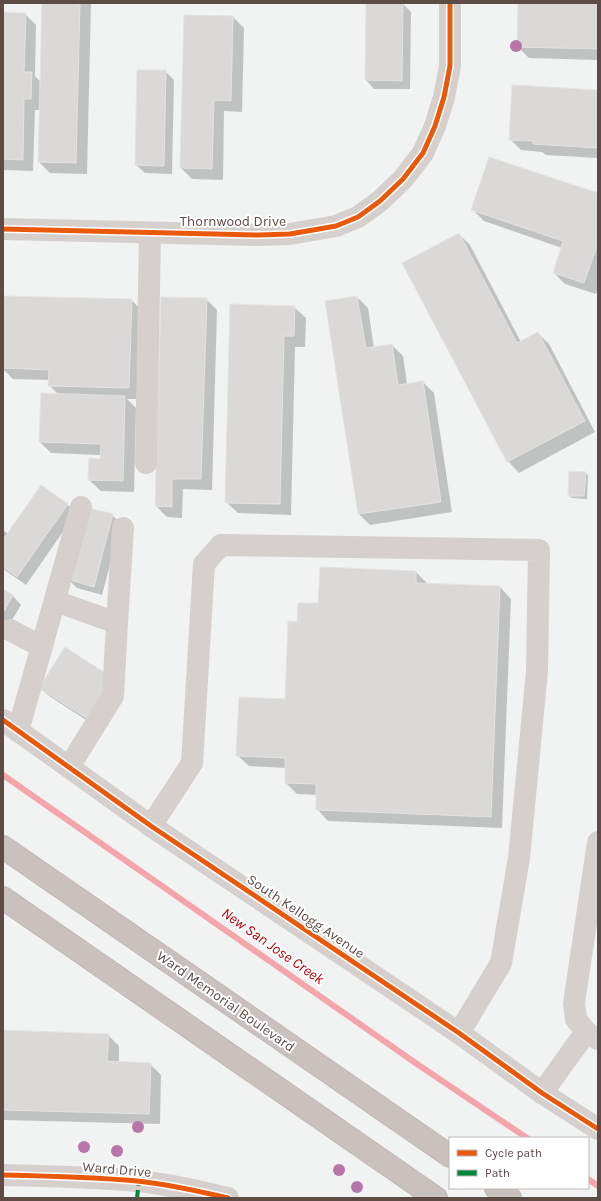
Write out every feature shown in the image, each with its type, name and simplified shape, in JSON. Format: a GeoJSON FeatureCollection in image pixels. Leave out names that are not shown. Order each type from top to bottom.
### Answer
{"type":"FeatureCollection","features":[{"type":"Feature","properties":{"kind":"highway","name":"Ward Memorial Boulevard"},"geometry":{"type":"LineString","coordinates":[[3,847],[449,1155]]}},
{"type":"Feature","properties":{"kind":"highway"},"geometry":{"type":"LineString","coordinates":[[3,898],[436,1198]]}},
{"type":"Feature","properties":{"kind":"highway"},"geometry":{"type":"LineString","coordinates":[[497,1189],[510,1198]]}},
{"type":"Feature","properties":{"kind":"street","name":"Thornwood Drive"},"geometry":{"type":"LineString","coordinates":[[3,229],[259,235],[290,234],[336,226],[358,217],[380,201],[403,179],[423,153],[435,126],[444,97],[450,66],[450,3]]}},
{"type":"Feature","properties":{"kind":"street"},"geometry":{"type":"LineString","coordinates":[[146,463],[150,233]]}},
{"type":"Feature","properties":{"kind":"street"},"geometry":{"type":"LineString","coordinates":[[10,725],[42,647],[81,507]]}},
{"type":"Feature","properties":{"kind":"street"},"geometry":{"type":"LineString","coordinates":[[69,767],[114,696],[123,528]]}},
{"type":"Feature","properties":{"kind":"street"},"geometry":{"type":"LineString","coordinates":[[151,826],[192,763],[204,564],[221,545],[540,550],[537,671],[519,858],[501,963],[459,1033]]}},
{"type":"Feature","properties":{"kind":"street"},"geometry":{"type":"LineString","coordinates":[[55,602],[117,623]]}},
{"type":"Feature","properties":{"kind":"street"},"geometry":{"type":"LineString","coordinates":[[10,630],[42,647]]}},
{"type":"Feature","properties":{"kind":"street","name":"South Kellogg Avenue"},"geometry":{"type":"LineString","coordinates":[[10,725],[151,826],[459,1033],[542,1093],[598,1129]]}},
{"type":"Feature","properties":{"kind":"street"},"geometry":{"type":"LineString","coordinates":[[542,1093],[592,1035],[576,1019],[574,1003],[598,848]]}},
{"type":"Feature","properties":{"kind":"street","name":"Ward Drive"},"geometry":{"type":"LineString","coordinates":[[3,1175],[139,1181],[194,1190],[228,1198]]}},
{"type":"Feature","properties":{"kind":"building"},"geometry":{"type":"Polygon","coordinates":[[[42,3],[80,3],[76,163],[38,162],[42,3]]]}},
{"type":"Feature","properties":{"kind":"building"},"geometry":{"type":"Polygon","coordinates":[[[366,3],[403,3],[402,81],[365,80],[366,3]]]}},
{"type":"Feature","properties":{"kind":"building"},"geometry":{"type":"Polygon","coordinates":[[[518,3],[598,3],[598,49],[517,47],[518,3]]]}},
{"type":"Feature","properties":{"kind":"building"},"geometry":{"type":"Polygon","coordinates":[[[3,12],[26,13],[24,72],[32,72],[31,99],[24,99],[23,160],[3,159],[3,12]]]}},
{"type":"Feature","properties":{"kind":"building"},"geometry":{"type":"Polygon","coordinates":[[[184,15],[233,16],[231,101],[214,100],[212,169],[180,168],[184,15]]]}},
{"type":"Feature","properties":{"kind":"building"},"geometry":{"type":"Polygon","coordinates":[[[137,70],[166,70],[164,166],[135,165],[137,70]]]}},
{"type":"Feature","properties":{"kind":"building"},"geometry":{"type":"Polygon","coordinates":[[[512,85],[598,90],[598,148],[533,144],[533,141],[509,140],[512,85]]]}},
{"type":"Feature","properties":{"kind":"building"},"geometry":{"type":"Polygon","coordinates":[[[489,157],[598,193],[598,243],[584,283],[553,273],[563,241],[471,210],[489,157]]]}},
{"type":"Feature","properties":{"kind":"building"},"geometry":{"type":"Polygon","coordinates":[[[459,233],[517,343],[538,332],[585,421],[507,462],[402,263],[459,233]]]}},
{"type":"Feature","properties":{"kind":"building"},"geometry":{"type":"Polygon","coordinates":[[[3,296],[132,299],[129,388],[48,386],[49,370],[3,368],[3,296]]]}},
{"type":"Feature","properties":{"kind":"building"},"geometry":{"type":"Polygon","coordinates":[[[357,296],[366,348],[392,344],[398,385],[423,381],[441,502],[358,514],[325,301],[357,296]]]}},
{"type":"Feature","properties":{"kind":"building"},"geometry":{"type":"Polygon","coordinates":[[[161,297],[207,298],[201,479],[172,479],[172,507],[155,506],[161,297]]]}},
{"type":"Feature","properties":{"kind":"building"},"geometry":{"type":"Polygon","coordinates":[[[230,304],[295,306],[294,336],[284,336],[280,504],[225,503],[230,304]]]}},
{"type":"Feature","properties":{"kind":"building"},"geometry":{"type":"Polygon","coordinates":[[[41,393],[125,396],[123,481],[88,480],[89,458],[100,459],[101,444],[39,442],[41,393]]]}},
{"type":"Feature","properties":{"kind":"building"},"geometry":{"type":"Polygon","coordinates":[[[569,471],[586,472],[584,496],[568,496],[569,471]]]}},
{"type":"Feature","properties":{"kind":"building"},"geometry":{"type":"Polygon","coordinates":[[[41,485],[68,504],[17,577],[3,567],[3,540],[41,485]]]}},
{"type":"Feature","properties":{"kind":"building"},"geometry":{"type":"Polygon","coordinates":[[[86,507],[113,514],[94,587],[67,579],[86,507]]]}},
{"type":"Feature","properties":{"kind":"building"},"geometry":{"type":"Polygon","coordinates":[[[320,567],[416,571],[416,583],[500,586],[491,817],[316,810],[316,784],[285,783],[285,758],[236,756],[239,697],[285,699],[288,621],[297,622],[298,603],[318,603],[320,567]]]}},
{"type":"Feature","properties":{"kind":"building"},"geometry":{"type":"Polygon","coordinates":[[[3,589],[13,595],[3,613],[3,589]]]}},
{"type":"Feature","properties":{"kind":"building"},"geometry":{"type":"Polygon","coordinates":[[[65,647],[113,678],[88,719],[39,688],[65,647]]]}},
{"type":"Feature","properties":{"kind":"building"},"geometry":{"type":"Polygon","coordinates":[[[3,1030],[109,1034],[107,1061],[151,1063],[149,1114],[3,1110],[3,1030]]]}},
{"type":"Feature","properties":{"kind":"waterway","name":"New San Jose Creek"},"geometry":{"type":"LineString","coordinates":[[3,775],[417,1064],[526,1137]]}},
{"type":"Feature","properties":{"kind":"waterway","name":"New San Jose Creek"},"geometry":{"type":"LineString","coordinates":[[589,1180],[598,1186]]}},
{"type":"Feature","properties":{"kind":"marked path"},"geometry":{"type":"LineString","coordinates":[[137,1198],[139,1181]]}},
{"type":"Feature","properties":{"kind":"cycle path"},"geometry":{"type":"LineString","coordinates":[[3,229],[259,235],[290,234],[336,226],[358,217],[380,201],[403,179],[423,153],[435,126],[444,97],[450,66],[450,3]]}},
{"type":"Feature","properties":{"kind":"cycle path"},"geometry":{"type":"LineString","coordinates":[[3,720],[151,826],[459,1033],[542,1093],[598,1129]]}},
{"type":"Feature","properties":{"kind":"cycle path"},"geometry":{"type":"LineString","coordinates":[[3,1175],[149,1182],[228,1198]]}}]}
